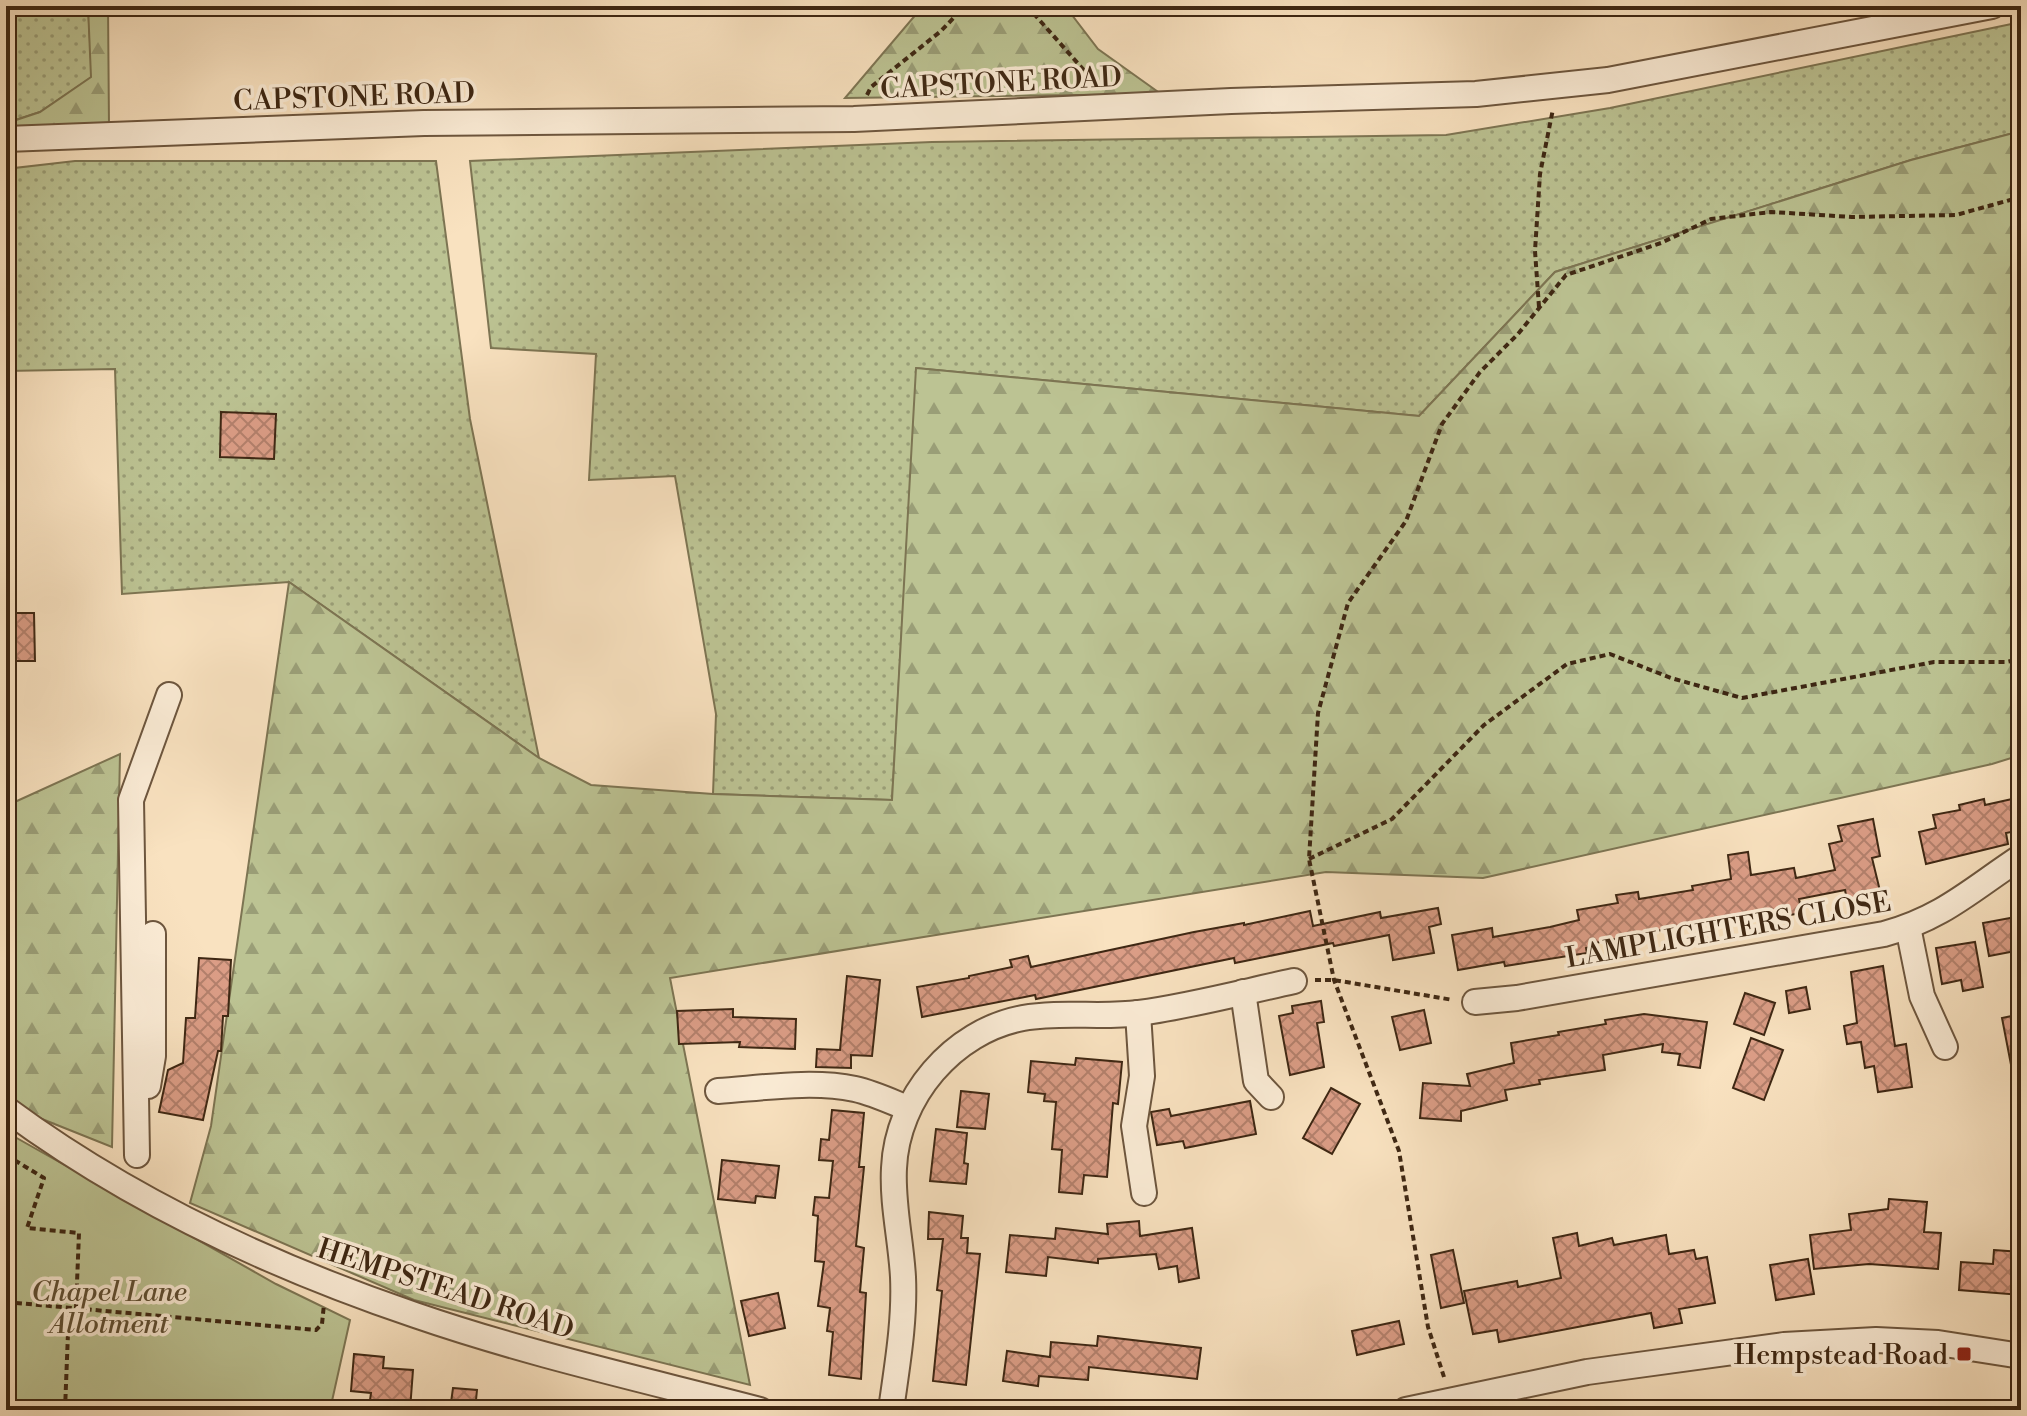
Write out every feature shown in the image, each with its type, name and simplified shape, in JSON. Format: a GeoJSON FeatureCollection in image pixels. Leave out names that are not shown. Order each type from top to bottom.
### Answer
{"type":"FeatureCollection","features":[{"type":"Feature","properties":{"kind":"street","name":"CAPSTONE ROAD"},"geometry":{"type":"LineString","coordinates":[[6,139],[439,123],[854,119],[1231,101],[1476,94],[1623,77],[1992,6]]}},
{"type":"Feature","properties":{"kind":"street"},"geometry":{"type":"LineString","coordinates":[[137,1155],[131,800],[169,695]]}},
{"type":"Feature","properties":{"kind":"street","name":"LAMPLIGHTERS CLOSE"},"geometry":{"type":"LineString","coordinates":[[1475,1002],[1517,998],[1854,940],[1908,927],[1946,910],[2021,857]]}},
{"type":"Feature","properties":{"kind":"street"},"geometry":{"type":"LineString","coordinates":[[1908,927],[1922,996],[1945,1047]]}},
{"type":"Feature","properties":{"kind":"street"},"geometry":{"type":"LineString","coordinates":[[120,1183],[137,1155],[153,1056],[153,934]]}},
{"type":"Feature","properties":{"kind":"street"},"geometry":{"type":"LineString","coordinates":[[891,1410],[904,1304],[894,1168],[896,1145],[907,1108],[926,1080],[958,1048],[999,1025],[1040,1016],[1138,1013],[1294,981]]}},
{"type":"Feature","properties":{"kind":"street"},"geometry":{"type":"LineString","coordinates":[[1243,992],[1256,1081],[1271,1097]]}},
{"type":"Feature","properties":{"kind":"street"},"geometry":{"type":"LineString","coordinates":[[1138,1013],[1142,1076],[1134,1126],[1144,1193]]}},
{"type":"Feature","properties":{"kind":"street"},"geometry":{"type":"LineString","coordinates":[[718,1091],[769,1087],[851,1088],[907,1108]]}},
{"type":"Feature","properties":{"kind":"street","name":"HEMPSTEAD ROAD"},"geometry":{"type":"LineString","coordinates":[[6,1109],[63,1151],[176,1215],[292,1269],[444,1324],[760,1410]]}},
{"type":"Feature","properties":{"kind":"street"},"geometry":{"type":"LineString","coordinates":[[1406,1410],[1634,1364],[1831,1341],[1938,1343],[2021,1356]]}},
{"type":"Feature","properties":{"kind":"path"},"geometry":{"type":"LineString","coordinates":[[854,119],[871,87],[941,31],[965,6]]}},
{"type":"Feature","properties":{"kind":"path"},"geometry":{"type":"LineString","coordinates":[[1027,6],[1094,79],[1109,107]]}},
{"type":"Feature","properties":{"kind":"path"},"geometry":{"type":"LineString","coordinates":[[1540,308],[1535,251],[1540,174],[1557,87]]}},
{"type":"Feature","properties":{"kind":"path"},"geometry":{"type":"LineString","coordinates":[[1451,1399],[1428,1327],[1399,1151],[1334,980],[1309,859],[1318,713],[1348,603],[1406,521],[1442,424],[1480,372],[1518,334],[1566,275],[1661,243],[1711,219],[1771,212],[1852,217],[1956,215],[2021,197]]}},
{"type":"Feature","properties":{"kind":"path"},"geometry":{"type":"LineString","coordinates":[[1309,859],[1392,819],[1484,725],[1567,664],[1610,654],[1671,678],[1742,698],[1934,662],[2006,662],[2021,659]]}},
{"type":"Feature","properties":{"kind":"path"},"geometry":{"type":"LineString","coordinates":[[1294,981],[1334,980],[1475,1002]]}},
{"type":"Feature","properties":{"kind":"path"},"geometry":{"type":"LineString","coordinates":[[6,1155],[44,1178],[27,1228],[79,1233],[76,1308]]}},
{"type":"Feature","properties":{"kind":"path"},"geometry":{"type":"LineString","coordinates":[[6,1302],[316,1330],[322,1324],[326,1282]]}},
{"type":"Feature","properties":{"kind":"path"},"geometry":{"type":"LineString","coordinates":[[65,1410],[69,1307]]}},
{"type":"Feature","properties":{"kind":"green space"},"geometry":{"type":"Polygon","coordinates":[[[6,6],[88,6],[92,77],[40,112],[6,123],[6,6]]]}},
{"type":"Feature","properties":{"kind":"green space"},"geometry":{"type":"Polygon","coordinates":[[[88,6],[108,6],[109,126],[6,131],[7,123],[40,112],[91,77],[88,6]]]}},
{"type":"Feature","properties":{"kind":"green space"},"geometry":{"type":"Polygon","coordinates":[[[923,6],[1065,6],[1098,49],[1161,94],[845,98],[923,6]]]}},
{"type":"Feature","properties":{"kind":"green space"},"geometry":{"type":"Polygon","coordinates":[[[2021,22],[2021,131],[1911,160],[1555,272],[1419,416],[917,368],[892,800],[713,794],[716,714],[675,476],[589,480],[596,354],[491,348],[470,161],[932,142],[1446,135],[1610,108],[2021,22]]]}},
{"type":"Feature","properties":{"kind":"green space"},"geometry":{"type":"Polygon","coordinates":[[[2021,131],[2021,755],[1483,878],[1326,872],[670,978],[750,1385],[414,1300],[190,1203],[211,1126],[289,582],[539,758],[591,785],[713,794],[892,800],[916,368],[1419,416],[1555,272],[1911,160],[2021,131]]]}},
{"type":"Feature","properties":{"kind":"green space"},"geometry":{"type":"Polygon","coordinates":[[[75,161],[436,161],[470,419],[539,758],[289,582],[122,594],[115,369],[6,371],[6,169],[75,161]]]}},
{"type":"Feature","properties":{"kind":"green space"},"geometry":{"type":"Polygon","coordinates":[[[120,754],[112,1147],[37,1117],[6,1093],[6,806],[120,754]]]}},
{"type":"Feature","properties":{"kind":"green space","name":"Chapel Lane Allotment"},"geometry":{"type":"Polygon","coordinates":[[[6,1132],[276,1284],[350,1320],[330,1410],[6,1410],[6,1132]]]}},
{"type":"Feature","properties":{"kind":"building"},"geometry":{"type":"Polygon","coordinates":[[[221,412],[276,414],[274,459],[220,457],[221,412]]]}},
{"type":"Feature","properties":{"kind":"building"},"geometry":{"type":"Polygon","coordinates":[[[6,613],[34,613],[35,661],[6,661],[6,613]]]}},
{"type":"Feature","properties":{"kind":"building"},"geometry":{"type":"Polygon","coordinates":[[[2021,797],[2021,830],[2006,833],[2008,844],[1926,864],[1919,832],[1936,828],[1933,815],[1960,810],[1959,805],[1984,799],[1985,805],[2021,797]]]}},
{"type":"Feature","properties":{"kind":"building"},"geometry":{"type":"Polygon","coordinates":[[[1873,819],[1880,856],[1872,858],[1881,895],[1872,897],[1874,905],[1849,910],[1845,890],[1799,899],[1802,913],[1761,920],[1759,911],[1595,943],[1596,946],[1586,948],[1587,953],[1458,970],[1452,935],[1492,928],[1493,937],[1550,927],[1579,920],[1577,910],[1618,903],[1616,895],[1638,892],[1639,899],[1693,890],[1692,886],[1731,879],[1728,855],[1748,852],[1751,875],[1794,868],[1796,878],[1835,870],[1829,844],[1842,841],[1838,826],[1873,819]]]}},
{"type":"Feature","properties":{"kind":"building"},"geometry":{"type":"Polygon","coordinates":[[[1438,908],[1441,924],[1429,927],[1434,953],[1393,960],[1389,935],[1235,963],[1234,958],[1036,999],[1035,995],[922,1017],[917,987],[1012,967],[1010,960],[1028,956],[1031,967],[1310,911],[1313,926],[1380,912],[1381,918],[1438,908]]]}},
{"type":"Feature","properties":{"kind":"building"},"geometry":{"type":"Polygon","coordinates":[[[2021,916],[2021,950],[1989,956],[1983,923],[2021,916]]]}},
{"type":"Feature","properties":{"kind":"building"},"geometry":{"type":"Polygon","coordinates":[[[1975,942],[1983,987],[1963,991],[1961,980],[1942,984],[1936,948],[1975,942]]]}},
{"type":"Feature","properties":{"kind":"building"},"geometry":{"type":"Polygon","coordinates":[[[199,958],[231,960],[228,1016],[223,1016],[221,1051],[218,1051],[203,1120],[159,1112],[168,1070],[183,1063],[186,1018],[195,1018],[199,958]]]}},
{"type":"Feature","properties":{"kind":"building"},"geometry":{"type":"Polygon","coordinates":[[[1883,966],[1895,1046],[1906,1044],[1912,1087],[1878,1092],[1874,1066],[1865,1068],[1861,1042],[1847,1044],[1844,1026],[1857,1023],[1851,972],[1883,966]]]}},
{"type":"Feature","properties":{"kind":"building"},"geometry":{"type":"Polygon","coordinates":[[[847,976],[880,980],[872,1056],[851,1055],[851,1068],[816,1067],[817,1049],[840,1050],[847,976]]]}},
{"type":"Feature","properties":{"kind":"building"},"geometry":{"type":"Polygon","coordinates":[[[1806,987],[1810,1009],[1789,1013],[1786,991],[1806,987]]]}},
{"type":"Feature","properties":{"kind":"building"},"geometry":{"type":"Polygon","coordinates":[[[1745,993],[1775,1003],[1764,1035],[1734,1024],[1745,993]]]}},
{"type":"Feature","properties":{"kind":"building"},"geometry":{"type":"Polygon","coordinates":[[[1321,1001],[1324,1022],[1317,1023],[1324,1067],[1290,1075],[1279,1016],[1293,1013],[1292,1006],[1321,1001]]]}},
{"type":"Feature","properties":{"kind":"building"},"geometry":{"type":"Polygon","coordinates":[[[733,1009],[733,1017],[796,1019],[795,1049],[739,1047],[740,1042],[679,1044],[677,1011],[733,1009]]]}},
{"type":"Feature","properties":{"kind":"building"},"geometry":{"type":"Polygon","coordinates":[[[1424,1010],[1431,1043],[1400,1050],[1392,1017],[1424,1010]]]}},
{"type":"Feature","properties":{"kind":"building"},"geometry":{"type":"Polygon","coordinates":[[[1644,1014],[1707,1022],[1700,1068],[1678,1065],[1680,1054],[1662,1052],[1663,1044],[1603,1055],[1605,1070],[1539,1080],[1540,1084],[1505,1090],[1507,1100],[1461,1111],[1461,1121],[1420,1118],[1423,1083],[1470,1086],[1467,1074],[1514,1063],[1511,1043],[1606,1024],[1605,1020],[1644,1014]]]}},
{"type":"Feature","properties":{"kind":"building"},"geometry":{"type":"Polygon","coordinates":[[[2021,1014],[2021,1069],[2012,1070],[2002,1018],[2021,1014]]]}},
{"type":"Feature","properties":{"kind":"building"},"geometry":{"type":"Polygon","coordinates":[[[1751,1038],[1783,1050],[1764,1100],[1733,1088],[1751,1038]]]}},
{"type":"Feature","properties":{"kind":"building"},"geometry":{"type":"Polygon","coordinates":[[[1076,1058],[1122,1062],[1118,1104],[1113,1103],[1107,1177],[1084,1175],[1082,1194],[1059,1192],[1062,1150],[1052,1149],[1056,1102],[1044,1101],[1045,1094],[1028,1092],[1031,1061],[1075,1065],[1076,1058]]]}},
{"type":"Feature","properties":{"kind":"building"},"geometry":{"type":"Polygon","coordinates":[[[1331,1088],[1360,1104],[1332,1154],[1303,1138],[1331,1088]]]}},
{"type":"Feature","properties":{"kind":"building"},"geometry":{"type":"Polygon","coordinates":[[[961,1091],[989,1094],[985,1129],[957,1127],[961,1091]]]}},
{"type":"Feature","properties":{"kind":"building"},"geometry":{"type":"Polygon","coordinates":[[[1250,1101],[1256,1134],[1185,1148],[1183,1141],[1157,1145],[1151,1112],[1169,1109],[1171,1116],[1250,1101]]]}},
{"type":"Feature","properties":{"kind":"building"},"geometry":{"type":"Polygon","coordinates":[[[832,1110],[864,1113],[859,1167],[864,1167],[856,1246],[864,1248],[860,1292],[866,1293],[861,1379],[829,1375],[833,1332],[827,1331],[830,1308],[818,1306],[824,1262],[815,1261],[818,1216],[813,1215],[815,1197],[829,1198],[833,1161],[819,1160],[821,1139],[829,1140],[832,1110]]]}},
{"type":"Feature","properties":{"kind":"building"},"geometry":{"type":"Polygon","coordinates":[[[936,1129],[967,1133],[964,1163],[968,1164],[966,1184],[930,1181],[936,1129]]]}},
{"type":"Feature","properties":{"kind":"building"},"geometry":{"type":"Polygon","coordinates":[[[722,1160],[779,1166],[775,1198],[756,1196],[755,1203],[718,1199],[722,1160]]]}},
{"type":"Feature","properties":{"kind":"building"},"geometry":{"type":"Polygon","coordinates":[[[1889,1199],[1927,1202],[1924,1232],[1941,1233],[1938,1269],[1869,1264],[1814,1269],[1810,1235],[1851,1230],[1849,1214],[1888,1209],[1889,1199]]]}},
{"type":"Feature","properties":{"kind":"building"},"geometry":{"type":"Polygon","coordinates":[[[929,1212],[963,1216],[961,1238],[968,1238],[967,1253],[980,1254],[966,1385],[933,1381],[942,1291],[937,1290],[943,1239],[928,1239],[929,1212]]]}},
{"type":"Feature","properties":{"kind":"building"},"geometry":{"type":"Polygon","coordinates":[[[1139,1221],[1140,1236],[1192,1228],[1199,1278],[1179,1282],[1177,1266],[1159,1269],[1156,1254],[1098,1259],[1098,1263],[1048,1257],[1046,1276],[1006,1272],[1010,1235],[1055,1239],[1056,1228],[1108,1234],[1107,1224],[1139,1221]]]}},
{"type":"Feature","properties":{"kind":"building"},"geometry":{"type":"Polygon","coordinates":[[[1577,1233],[1579,1246],[1612,1238],[1614,1245],[1666,1235],[1669,1254],[1694,1250],[1696,1259],[1707,1257],[1715,1303],[1679,1309],[1682,1323],[1654,1328],[1651,1313],[1499,1342],[1497,1330],[1473,1334],[1464,1291],[1517,1281],[1518,1287],[1561,1278],[1553,1238],[1577,1233]]]}},
{"type":"Feature","properties":{"kind":"building"},"geometry":{"type":"Polygon","coordinates":[[[1453,1250],[1464,1303],[1441,1308],[1431,1255],[1453,1250]]]}},
{"type":"Feature","properties":{"kind":"building"},"geometry":{"type":"Polygon","coordinates":[[[1994,1250],[2021,1252],[2021,1295],[1959,1290],[1961,1262],[1993,1264],[1994,1250]]]}},
{"type":"Feature","properties":{"kind":"building"},"geometry":{"type":"Polygon","coordinates":[[[1808,1259],[1814,1294],[1776,1300],[1770,1265],[1808,1259]]]}},
{"type":"Feature","properties":{"kind":"building"},"geometry":{"type":"Polygon","coordinates":[[[778,1293],[785,1328],[749,1336],[741,1301],[778,1293]]]}},
{"type":"Feature","properties":{"kind":"building"},"geometry":{"type":"Polygon","coordinates":[[[1399,1321],[1404,1344],[1357,1355],[1352,1331],[1399,1321]]]}},
{"type":"Feature","properties":{"kind":"building"},"geometry":{"type":"Polygon","coordinates":[[[1098,1336],[1201,1348],[1197,1379],[1089,1367],[1088,1380],[1039,1376],[1038,1386],[1003,1381],[1007,1351],[1050,1357],[1051,1342],[1097,1346],[1098,1336]]]}},
{"type":"Feature","properties":{"kind":"building"},"geometry":{"type":"Polygon","coordinates":[[[354,1354],[384,1357],[383,1368],[413,1370],[410,1410],[369,1408],[371,1393],[351,1391],[354,1354]]]}},
{"type":"Feature","properties":{"kind":"building"},"geometry":{"type":"Polygon","coordinates":[[[453,1388],[477,1390],[475,1410],[450,1410],[453,1388]]]}},
{"type":"Feature","properties":{"kind":"place","name":"Hempstead Road"},"geometry":{"type":"Point","coordinates":[1964,1354]}}]}
